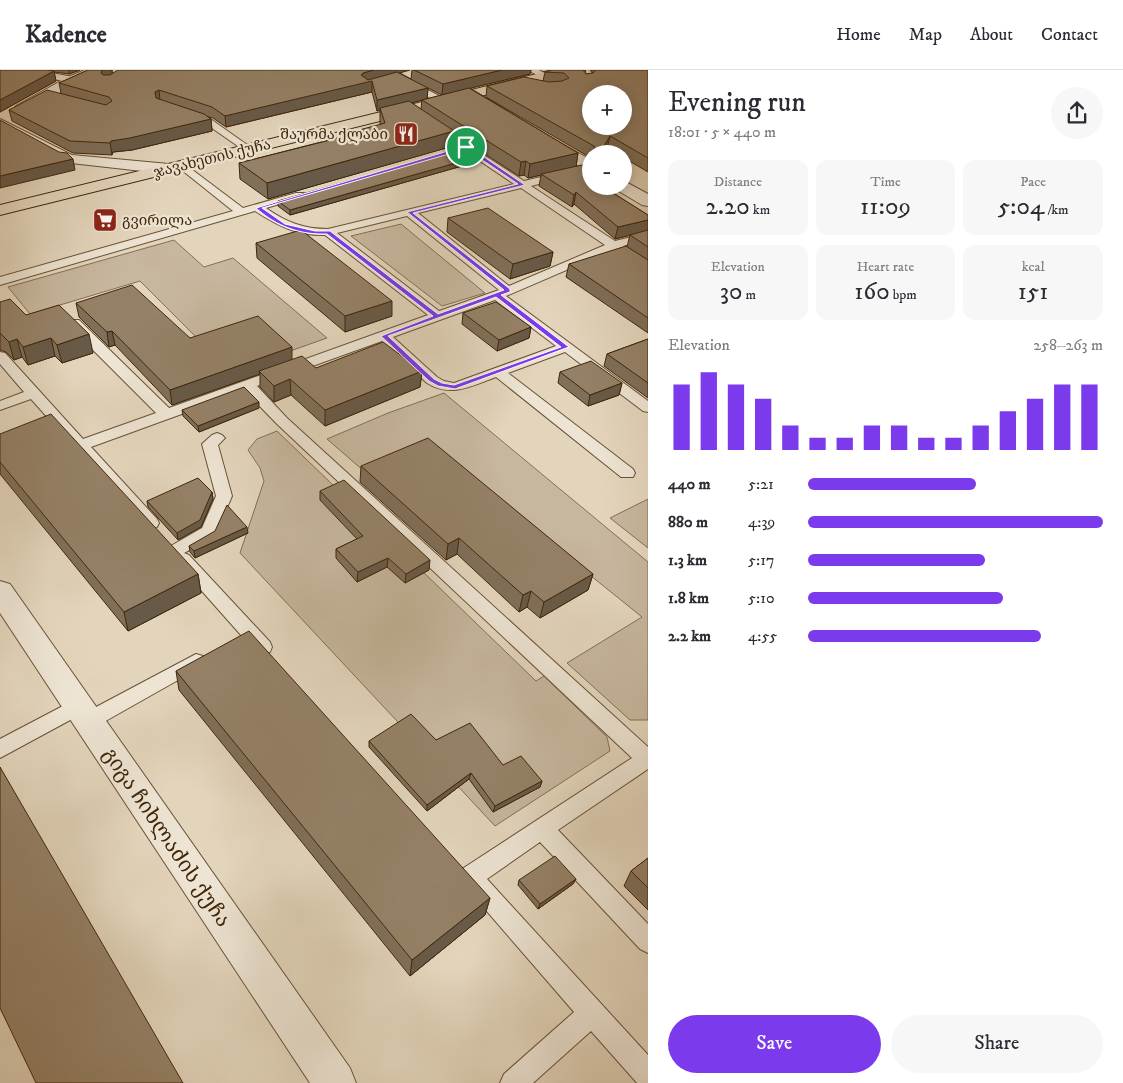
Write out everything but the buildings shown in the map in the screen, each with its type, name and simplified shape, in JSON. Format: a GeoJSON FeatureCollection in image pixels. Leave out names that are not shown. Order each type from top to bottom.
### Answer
{"type":"FeatureCollection","features":[{"type":"Feature","properties":{"kind":"main road","name":"ჯავახეთის ქუჩა"},"geometry":{"type":"LineString","coordinates":[[0,210],[248,149],[418,116],[442,101],[519,82],[544,81],[569,70]]}},
{"type":"Feature","properties":{"kind":"street"},"geometry":{"type":"LineString","coordinates":[[0,122],[73,80],[97,70]]}},
{"type":"Feature","properties":{"kind":"street"},"geometry":{"type":"LineString","coordinates":[[470,94],[486,104]]}},
{"type":"Feature","properties":{"kind":"street"},"geometry":{"type":"LineString","coordinates":[[0,122],[68,159],[175,167]]}},
{"type":"Feature","properties":{"kind":"street"},"geometry":{"type":"LineString","coordinates":[[534,133],[582,162]]}},
{"type":"Feature","properties":{"kind":"street"},"geometry":{"type":"LineString","coordinates":[[632,191],[648,201]]}},
{"type":"Feature","properties":{"kind":"street","name":"გიგა ჩიხლაძის ქუჩა"},"geometry":{"type":"LineString","coordinates":[[0,591],[335,1083]]}},
{"type":"Feature","properties":{"kind":"lane"},"geometry":{"type":"LineString","coordinates":[[24,70],[73,80]]}},
{"type":"Feature","properties":{"kind":"lane"},"geometry":{"type":"LineString","coordinates":[[532,70],[544,81]]}},
{"type":"Feature","properties":{"kind":"lane"},"geometry":{"type":"LineString","coordinates":[[584,70],[592,77],[587,81]]}},
{"type":"Feature","properties":{"kind":"lane"},"geometry":{"type":"LineString","coordinates":[[417,73],[398,78],[442,101]]}},
{"type":"Feature","properties":{"kind":"lane"},"geometry":{"type":"LineString","coordinates":[[46,96],[63,100]]}},
{"type":"Feature","properties":{"kind":"lane"},"geometry":{"type":"LineString","coordinates":[[179,112],[209,122],[248,149]]}},
{"type":"Feature","properties":{"kind":"lane"},"geometry":{"type":"LineString","coordinates":[[418,116],[648,268]]}},
{"type":"Feature","properties":{"kind":"lane"},"geometry":{"type":"LineString","coordinates":[[448,153],[466,147]]}},
{"type":"Feature","properties":{"kind":"lane"},"geometry":{"type":"LineString","coordinates":[[175,167],[242,212]]}},
{"type":"Feature","properties":{"kind":"lane"},"geometry":{"type":"LineString","coordinates":[[258,208],[283,225],[315,233],[328,232],[582,170]]}},
{"type":"Feature","properties":{"kind":"lane"},"geometry":{"type":"LineString","coordinates":[[0,280],[315,191]]}},
{"type":"Feature","properties":{"kind":"lane"},"geometry":{"type":"LineString","coordinates":[[409,212],[566,347],[648,408]]}},
{"type":"Feature","properties":{"kind":"lane"},"geometry":{"type":"LineString","coordinates":[[328,232],[437,316]]}},
{"type":"Feature","properties":{"kind":"lane"},"geometry":{"type":"LineString","coordinates":[[82,445],[503,293],[614,245],[648,236]]}},
{"type":"Feature","properties":{"kind":"lane"},"geometry":{"type":"LineString","coordinates":[[68,317],[166,414]]}},
{"type":"Feature","properties":{"kind":"lane"},"geometry":{"type":"LineString","coordinates":[[384,336],[432,380],[440,385],[455,387],[566,347]]}},
{"type":"Feature","properties":{"kind":"lane"},"geometry":{"type":"LineString","coordinates":[[0,356],[82,445],[175,551],[240,636],[275,661]]}},
{"type":"Feature","properties":{"kind":"lane"},"geometry":{"type":"LineString","coordinates":[[498,372],[628,473]]}},
{"type":"Feature","properties":{"kind":"lane"},"geometry":{"type":"LineString","coordinates":[[248,385],[282,421],[648,758],[541,828],[463,869],[648,1075]]}},
{"type":"Feature","properties":{"kind":"lane"},"geometry":{"type":"LineString","coordinates":[[0,406],[34,393]]}},
{"type":"Feature","properties":{"kind":"lane"},"geometry":{"type":"LineString","coordinates":[[175,551],[209,532],[224,496],[210,444],[217,438]]}},
{"type":"Feature","properties":{"kind":"lane"},"geometry":{"type":"LineString","coordinates":[[0,749],[83,713],[215,650]]}},
{"type":"Feature","properties":{"kind":"lane"},"geometry":{"type":"LineString","coordinates":[[541,828],[648,941]]}},
{"type":"Feature","properties":{"kind":"lane"},"geometry":{"type":"LineString","coordinates":[[513,1083],[592,1013]]}},
{"type":"Feature","properties":{"kind":"shaded area"},"geometry":{"type":"Polygon","coordinates":[[[401,224],[485,293],[442,306],[351,236],[401,224]]]}},
{"type":"Feature","properties":{"kind":"shaded area"},"geometry":{"type":"Polygon","coordinates":[[[174,240],[204,267],[233,258],[327,338],[231,372],[140,281],[30,314],[8,287],[174,240]]]}},
{"type":"Feature","properties":{"kind":"shaded area"},"geometry":{"type":"Polygon","coordinates":[[[444,393],[648,562],[648,720],[630,720],[567,663],[642,617],[427,444],[365,472],[327,439],[388,413],[444,393]]]}},
{"type":"Feature","properties":{"kind":"shaded area"},"geometry":{"type":"Polygon","coordinates":[[[277,431],[536,681],[544,676],[607,737],[610,751],[495,826],[240,553],[264,481],[260,468],[248,450],[257,439],[277,431]]]}},
{"type":"Feature","properties":{"kind":"shaded area"},"geometry":{"type":"Polygon","coordinates":[[[648,499],[648,548],[610,518],[648,499]]]}},
{"type":"Feature","properties":{"kind":"place","name":"შაურმა ქლაბი"},"geometry":{"type":"Point","coordinates":[406,134]}},
{"type":"Feature","properties":{"kind":"place","name":"გვირილა"},"geometry":{"type":"Point","coordinates":[105,220]}},
{"type":"Feature","properties":{"kind":"route"},"geometry":{"type":"LineString","coordinates":[[466,147],[258,208],[283,225],[315,233],[328,232],[437,316],[497,295],[566,347],[455,387],[440,385],[432,380],[384,336],[437,316],[508,291],[409,212],[522,185],[466,147]]}}]}
